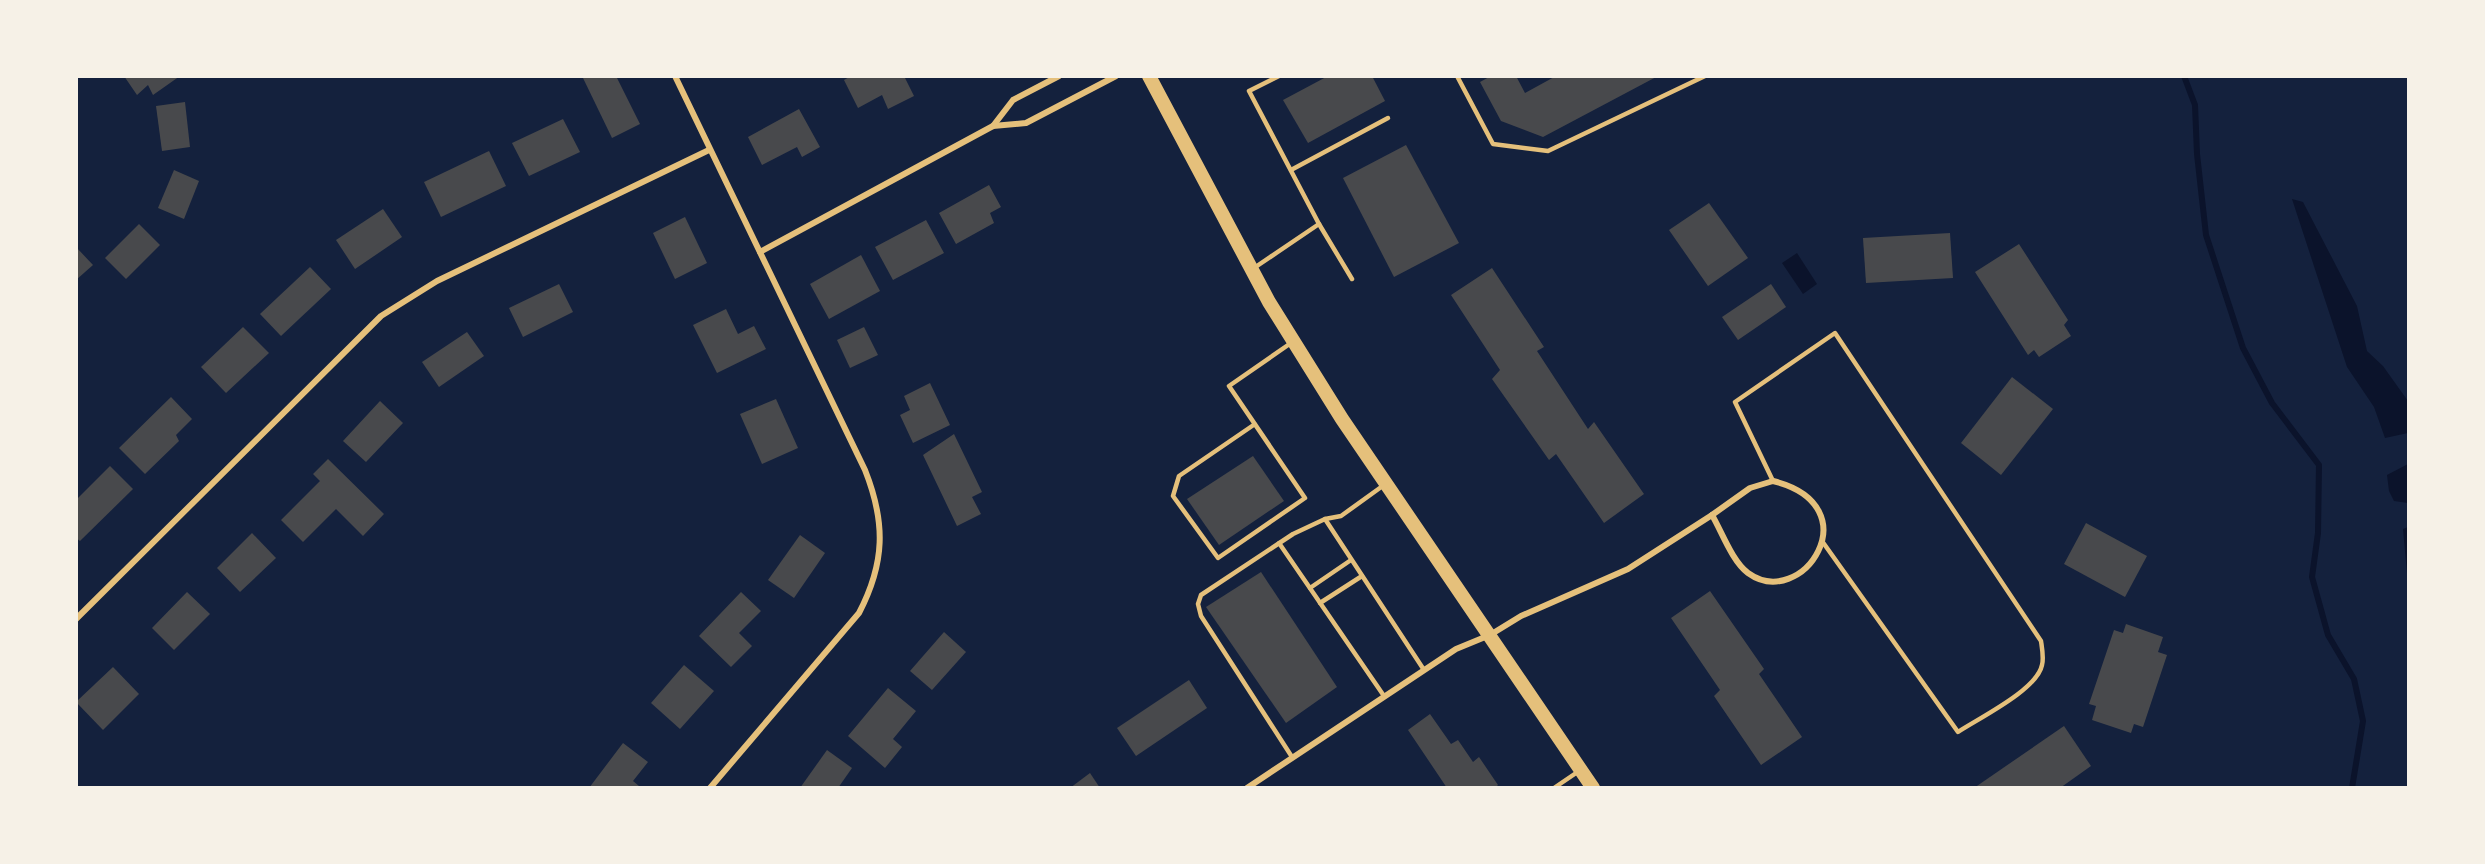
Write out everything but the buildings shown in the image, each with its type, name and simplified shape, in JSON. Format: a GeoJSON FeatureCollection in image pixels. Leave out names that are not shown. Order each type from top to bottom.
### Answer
{"type":"FeatureCollection","features":[{"type":"Feature","properties":{"kind":"main road"},"geometry":{"type":"LineString","coordinates":[[1149,76],[1252,269],[1294,341],[1386,484],[1593,788]]}},
{"type":"Feature","properties":{"kind":"street"},"geometry":{"type":"LineString","coordinates":[[675,76],[865,470],[876,497],[881,547],[870,591],[859,613],[710,788]]}},
{"type":"Feature","properties":{"kind":"street"},"geometry":{"type":"LineString","coordinates":[[993,126],[1013,100],[1059,76]]}},
{"type":"Feature","properties":{"kind":"street"},"geometry":{"type":"LineString","coordinates":[[760,252],[993,126],[1026,123],[1116,76]]}},
{"type":"Feature","properties":{"kind":"street"},"geometry":{"type":"LineString","coordinates":[[76,619],[381,316],[437,281],[709,150]]}},
{"type":"Feature","properties":{"kind":"street"},"geometry":{"type":"LineString","coordinates":[[1247,788],[1456,649],[1490,635],[1521,616],[1628,569],[1750,488],[1773,481],[1792,486],[1807,494],[1817,506],[1823,523],[1822,541],[1813,561],[1796,576],[1781,582],[1764,581],[1741,566],[1712,515]]}},
{"type":"Feature","properties":{"kind":"lane"},"geometry":{"type":"LineString","coordinates":[[1279,76],[1249,91],[1319,224],[1352,279]]}},
{"type":"Feature","properties":{"kind":"lane"},"geometry":{"type":"LineString","coordinates":[[1457,76],[1493,144],[1548,151],[1705,76]]}},
{"type":"Feature","properties":{"kind":"lane"},"geometry":{"type":"LineString","coordinates":[[1291,170],[1388,118]]}},
{"type":"Feature","properties":{"kind":"lane"},"geometry":{"type":"LineString","coordinates":[[1252,269],[1319,224]]}},
{"type":"Feature","properties":{"kind":"lane"},"geometry":{"type":"LineString","coordinates":[[1773,481],[1736,402],[1834,333],[2041,641],[2043,664],[2037,677],[2017,694],[1958,732],[1822,541]]}},
{"type":"Feature","properties":{"kind":"lane"},"geometry":{"type":"LineString","coordinates":[[1255,424],[1179,476],[1173,496],[1218,558],[1305,498],[1255,424],[1229,386],[1294,341]]}},
{"type":"Feature","properties":{"kind":"lane"},"geometry":{"type":"LineString","coordinates":[[1292,757],[1201,616],[1198,604],[1201,595],[1279,543],[1324,519],[1341,516],[1386,484]]}},
{"type":"Feature","properties":{"kind":"lane"},"geometry":{"type":"LineString","coordinates":[[1324,519],[1424,670]]}},
{"type":"Feature","properties":{"kind":"lane"},"geometry":{"type":"LineString","coordinates":[[1279,543],[1384,696]]}},
{"type":"Feature","properties":{"kind":"lane"},"geometry":{"type":"LineString","coordinates":[[1310,588],[1351,560]]}},
{"type":"Feature","properties":{"kind":"lane"},"geometry":{"type":"LineString","coordinates":[[1320,603],[1362,576]]}},
{"type":"Feature","properties":{"kind":"lane"},"geometry":{"type":"LineString","coordinates":[[1554,788],[1581,769]]}},
{"type":"Feature","properties":{"kind":"water"},"geometry":{"type":"Polygon","coordinates":[[[2292,199],[2303,202],[2357,306],[2367,351],[2383,366],[2408,401],[2408,433],[2385,438],[2374,407],[2347,367],[2292,199]]]}},
{"type":"Feature","properties":{"kind":"water"},"geometry":{"type":"Polygon","coordinates":[[[1797,253],[1817,284],[1803,294],[1782,263],[1797,253]]]}},
{"type":"Feature","properties":{"kind":"water"},"geometry":{"type":"Polygon","coordinates":[[[2408,464],[2408,503],[2394,501],[2389,491],[2387,475],[2408,464]]]}},
{"type":"Feature","properties":{"kind":"water"},"geometry":{"type":"Polygon","coordinates":[[[2408,527],[2408,584],[2403,529],[2408,527]]]}},
{"type":"Feature","properties":{"kind":"waterway"},"geometry":{"type":"LineString","coordinates":[[2184,76],[2195,105],[2197,154],[2206,235],[2243,348],[2272,403],[2319,465],[2318,533],[2312,577],[2328,635],[2354,679],[2363,721],[2352,788]]}}]}
